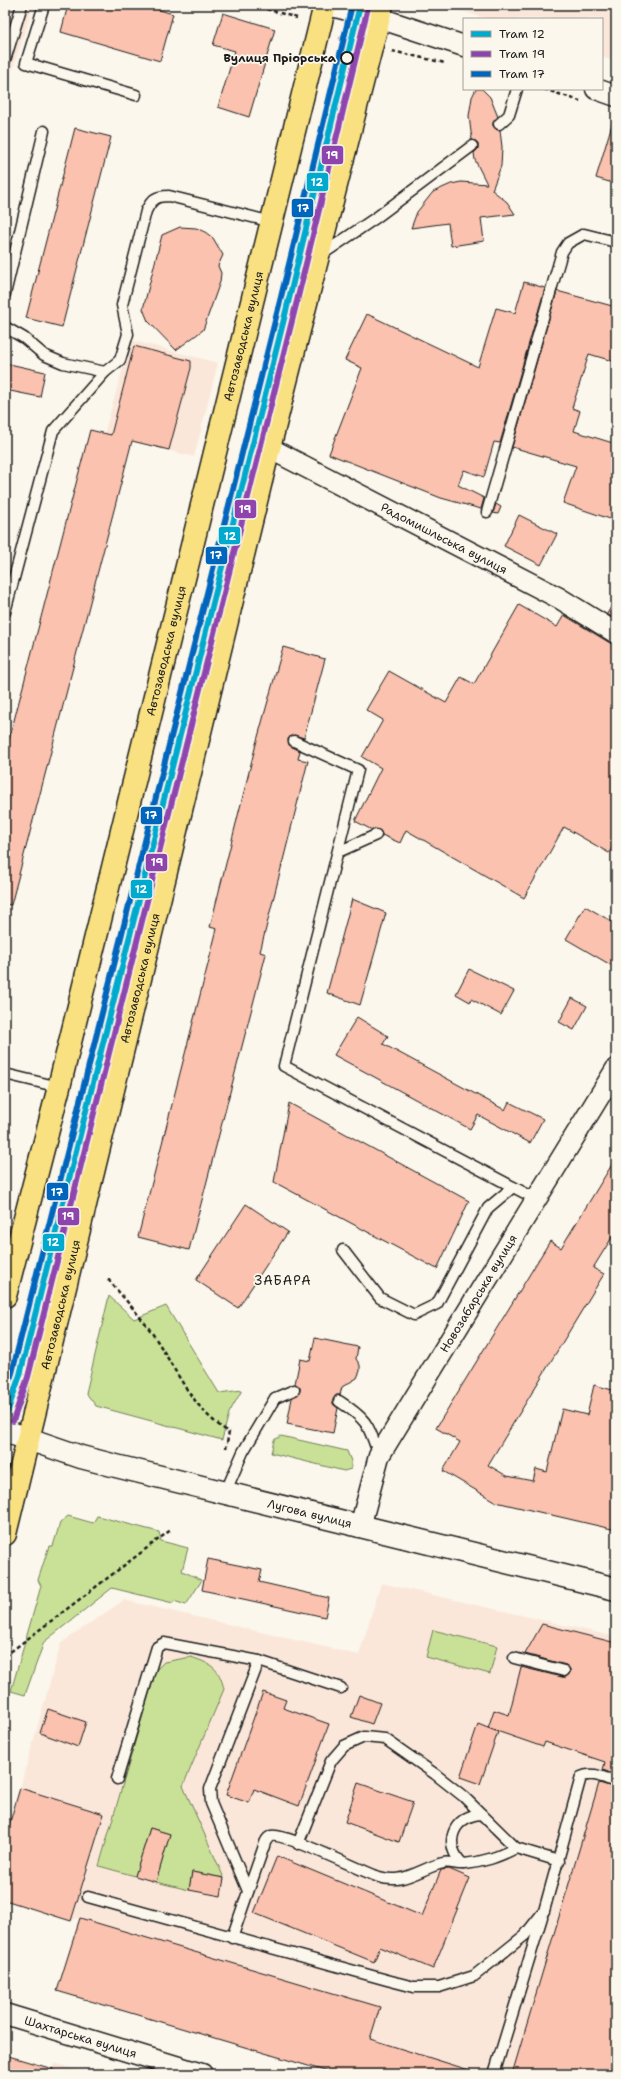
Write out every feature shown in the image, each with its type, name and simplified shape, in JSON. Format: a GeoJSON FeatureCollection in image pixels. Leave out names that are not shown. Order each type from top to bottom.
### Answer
{"type":"FeatureCollection","features":[{"type":"Feature","properties":{"kind":"main road","name":"Автозаводська вулиця"},"geometry":{"type":"LineString","coordinates":[[5,1296],[59,1087],[272,222],[327,5]]}},
{"type":"Feature","properties":{"kind":"main road","name":"Автозаводська вулиця"},"geometry":{"type":"LineString","coordinates":[[5,1534],[27,1438],[269,448],[320,256],[381,11]]}},
{"type":"Feature","properties":{"kind":"main road","name":"Лугова вулиця"},"geometry":{"type":"LineString","coordinates":[[5,1431],[82,1457],[360,1527],[616,1589]]}},
{"type":"Feature","properties":{"kind":"street"},"geometry":{"type":"LineString","coordinates":[[327,5],[381,11],[463,46]]}},
{"type":"Feature","properties":{"kind":"street"},"geometry":{"type":"LineString","coordinates":[[599,90],[616,96]]}},
{"type":"Feature","properties":{"kind":"street","name":"Радомишльська вулиця"},"geometry":{"type":"LineString","coordinates":[[269,448],[559,598],[616,633]]}},
{"type":"Feature","properties":{"kind":"street","name":"Новозабарська вулиця"},"geometry":{"type":"LineString","coordinates":[[360,1527],[379,1456],[616,1069]]}},
{"type":"Feature","properties":{"kind":"street","name":"Шахтарська вулиця"},"geometry":{"type":"LineString","coordinates":[[5,2014],[202,2074]]}},
{"type":"Feature","properties":{"kind":"lane"},"geometry":{"type":"LineString","coordinates":[[5,60],[22,5]]}},
{"type":"Feature","properties":{"kind":"lane"},"geometry":{"type":"LineString","coordinates":[[44,5],[26,62],[136,94]]}},
{"type":"Feature","properties":{"kind":"lane"},"geometry":{"type":"LineString","coordinates":[[499,124],[509,115],[517,90]]}},
{"type":"Feature","properties":{"kind":"lane"},"geometry":{"type":"LineString","coordinates":[[5,294],[44,131]]}},
{"type":"Feature","properties":{"kind":"lane"},"geometry":{"type":"LineString","coordinates":[[320,256],[377,217],[472,146]]}},
{"type":"Feature","properties":{"kind":"lane"},"geometry":{"type":"LineString","coordinates":[[5,612],[53,431],[105,372],[120,360],[128,334],[122,305],[146,211],[150,201],[157,196],[169,196],[272,222]]}},
{"type":"Feature","properties":{"kind":"lane"},"geometry":{"type":"LineString","coordinates":[[487,512],[562,252],[568,243],[584,234],[616,242]]}},
{"type":"Feature","properties":{"kind":"lane"},"geometry":{"type":"LineString","coordinates":[[5,327],[24,338],[44,355],[63,363],[105,372]]}},
{"type":"Feature","properties":{"kind":"lane"},"geometry":{"type":"LineString","coordinates":[[294,741],[358,770],[284,1066],[536,1199]]}},
{"type":"Feature","properties":{"kind":"lane"},"geometry":{"type":"LineString","coordinates":[[338,852],[376,835]]}},
{"type":"Feature","properties":{"kind":"lane"},"geometry":{"type":"LineString","coordinates":[[5,1074],[59,1087]]}},
{"type":"Feature","properties":{"kind":"lane"},"geometry":{"type":"LineString","coordinates":[[343,1250],[380,1298],[414,1315],[436,1304],[488,1208],[513,1187]]}},
{"type":"Feature","properties":{"kind":"lane"},"geometry":{"type":"LineString","coordinates":[[225,1493],[243,1452],[275,1398],[294,1390]]}},
{"type":"Feature","properties":{"kind":"lane"},"geometry":{"type":"LineString","coordinates":[[339,1401],[356,1412],[369,1426],[379,1456]]}},
{"type":"Feature","properties":{"kind":"lane"},"geometry":{"type":"LineString","coordinates":[[117,1779],[157,1647],[164,1643],[259,1661],[341,1688]]}},
{"type":"Feature","properties":{"kind":"lane"},"geometry":{"type":"LineString","coordinates":[[514,1658],[564,1671]]}},
{"type":"Feature","properties":{"kind":"lane"},"geometry":{"type":"LineString","coordinates":[[248,1891],[211,1803],[210,1789],[259,1661]]}},
{"type":"Feature","properties":{"kind":"lane"},"geometry":{"type":"LineString","coordinates":[[298,1844],[330,1761],[344,1746],[364,1736],[385,1739],[462,1796],[516,1848],[559,1861]]}},
{"type":"Feature","properties":{"kind":"lane"},"geometry":{"type":"LineString","coordinates":[[494,2074],[559,1861],[581,1777],[587,1774],[593,1774],[616,1782]]}},
{"type":"Feature","properties":{"kind":"lane"},"geometry":{"type":"LineString","coordinates":[[463,1864],[456,1858],[452,1850],[455,1830],[460,1821],[467,1817],[481,1814]]}},
{"type":"Feature","properties":{"kind":"lane"},"geometry":{"type":"LineString","coordinates":[[232,1938],[266,1840],[271,1836],[277,1836],[298,1844],[381,1878],[403,1879],[444,1862],[463,1864],[494,1859],[516,1848]]}},
{"type":"Feature","properties":{"kind":"lane"},"geometry":{"type":"LineString","coordinates":[[88,1896],[232,1938],[414,1987],[439,1987],[474,1976],[525,1935],[544,1911]]}},
{"type":"Feature","properties":{"kind":"path"},"geometry":{"type":"LineString","coordinates":[[253,5],[297,18]]}},
{"type":"Feature","properties":{"kind":"path"},"geometry":{"type":"LineString","coordinates":[[420,57],[449,64]]}},
{"type":"Feature","properties":{"kind":"path"},"geometry":{"type":"LineString","coordinates":[[108,1279],[147,1326],[204,1412],[228,1432],[226,1448]]}},
{"type":"Feature","properties":{"kind":"path"},"geometry":{"type":"LineString","coordinates":[[5,1656],[172,1529]]}},
{"type":"Feature","properties":{"kind":"shaded area"},"geometry":{"type":"Polygon","coordinates":[[[5,5],[34,5],[5,92],[5,5]]]}},
{"type":"Feature","properties":{"kind":"shaded area"},"geometry":{"type":"Polygon","coordinates":[[[454,5],[616,5],[616,62],[603,57],[603,18],[484,18],[456,9],[454,5]]]}},
{"type":"Feature","properties":{"kind":"shaded area"},"geometry":{"type":"Polygon","coordinates":[[[131,340],[218,363],[194,457],[104,434],[131,340]]]}},
{"type":"Feature","properties":{"kind":"shaded area"},"geometry":{"type":"Polygon","coordinates":[[[381,1583],[616,1637],[616,2074],[335,2074],[57,1991],[79,1918],[71,1921],[103,1814],[20,1788],[61,1643],[124,1600],[359,1655],[381,1583]]]}},
{"type":"Feature","properties":{"kind":"shaded area"},"geometry":{"type":"Polygon","coordinates":[[[54,2063],[80,2071],[87,2074],[51,2074],[54,2063]]]}},
{"type":"Feature","properties":{"kind":"green space"},"geometry":{"type":"Polygon","coordinates":[[[109,1296],[134,1319],[166,1306],[219,1393],[242,1390],[229,1413],[222,1440],[96,1406],[86,1393],[109,1296]]]}},
{"type":"Feature","properties":{"kind":"green space"},"geometry":{"type":"Polygon","coordinates":[[[281,1436],[347,1451],[351,1461],[351,1469],[344,1471],[271,1453],[274,1440],[281,1436]]]}},
{"type":"Feature","properties":{"kind":"green space"},"geometry":{"type":"Polygon","coordinates":[[[68,1516],[93,1523],[97,1516],[159,1532],[161,1541],[188,1548],[182,1571],[202,1580],[186,1605],[174,1601],[173,1603],[112,1588],[44,1642],[25,1695],[11,1691],[41,1586],[38,1580],[49,1546],[53,1546],[60,1523],[68,1516]]]}},
{"type":"Feature","properties":{"kind":"green space"},"geometry":{"type":"Polygon","coordinates":[[[433,1630],[497,1646],[490,1674],[426,1657],[433,1630]]]}},
{"type":"Feature","properties":{"kind":"green space"},"geometry":{"type":"Polygon","coordinates":[[[191,1657],[213,1667],[220,1676],[224,1689],[183,1786],[224,1878],[192,1872],[189,1890],[156,1882],[170,1834],[150,1828],[135,1876],[99,1866],[156,1670],[164,1662],[191,1657]]]}},
{"type":"Feature","properties":{"kind":"building"},"geometry":{"type":"Polygon","coordinates":[[[68,5],[143,5],[173,14],[160,61],[61,32],[68,5]]]}},
{"type":"Feature","properties":{"kind":"building"},"geometry":{"type":"Polygon","coordinates":[[[223,13],[275,29],[249,117],[218,107],[235,51],[213,45],[223,13]]]}},
{"type":"Feature","properties":{"kind":"building"},"geometry":{"type":"Polygon","coordinates":[[[476,90],[483,90],[490,97],[498,117],[493,122],[493,126],[497,130],[500,130],[502,147],[501,166],[492,190],[507,202],[515,214],[481,218],[484,241],[451,246],[448,223],[411,228],[417,212],[433,192],[451,184],[461,182],[487,184],[475,160],[474,153],[478,149],[478,145],[477,142],[472,140],[469,116],[472,97],[476,90]]]}},
{"type":"Feature","properties":{"kind":"building"},"geometry":{"type":"Polygon","coordinates":[[[612,124],[616,125],[616,184],[596,178],[612,124]]]}},
{"type":"Feature","properties":{"kind":"building"},"geometry":{"type":"Polygon","coordinates":[[[75,128],[111,137],[62,327],[26,318],[75,128]]]}},
{"type":"Feature","properties":{"kind":"building"},"geometry":{"type":"Polygon","coordinates":[[[180,227],[196,228],[205,232],[213,238],[223,255],[218,266],[221,273],[220,282],[203,330],[176,350],[148,321],[143,309],[162,235],[180,227]]]}},
{"type":"Feature","properties":{"kind":"building"},"geometry":{"type":"Polygon","coordinates":[[[524,282],[545,288],[500,443],[494,442],[484,477],[464,470],[458,485],[484,498],[481,509],[441,498],[329,454],[362,368],[345,360],[367,314],[478,367],[496,308],[515,313],[524,282]]]}},
{"type":"Feature","properties":{"kind":"building"},"geometry":{"type":"Polygon","coordinates":[[[557,291],[616,307],[616,362],[589,354],[572,408],[580,411],[574,431],[616,444],[616,521],[563,503],[576,466],[512,447],[557,291]]]}},
{"type":"Feature","properties":{"kind":"building"},"geometry":{"type":"Polygon","coordinates":[[[134,346],[191,361],[191,368],[169,450],[132,441],[11,905],[5,904],[5,755],[90,430],[111,435],[134,346]]]}},
{"type":"Feature","properties":{"kind":"building"},"geometry":{"type":"Polygon","coordinates":[[[5,363],[45,372],[40,397],[5,390],[5,363]]]}},
{"type":"Feature","properties":{"kind":"building"},"geometry":{"type":"Polygon","coordinates":[[[496,504],[501,507],[498,514],[493,513],[496,504]]]}},
{"type":"Feature","properties":{"kind":"building"},"geometry":{"type":"Polygon","coordinates":[[[519,515],[557,534],[541,565],[504,546],[519,515]]]}},
{"type":"Feature","properties":{"kind":"building"},"geometry":{"type":"Polygon","coordinates":[[[616,598],[616,620],[607,614],[616,598]]]}},
{"type":"Feature","properties":{"kind":"building"},"geometry":{"type":"Polygon","coordinates":[[[519,605],[557,627],[564,615],[610,643],[616,644],[616,841],[609,853],[564,827],[524,898],[406,830],[400,843],[382,835],[379,830],[372,830],[355,821],[381,768],[362,757],[383,720],[366,710],[389,671],[446,703],[461,677],[474,684],[519,605]]]}},
{"type":"Feature","properties":{"kind":"building"},"geometry":{"type":"Polygon","coordinates":[[[283,647],[325,659],[304,738],[294,735],[288,739],[289,745],[300,751],[298,759],[308,761],[260,952],[266,954],[189,1250],[138,1237],[217,929],[210,927],[256,744],[283,647]]]}},
{"type":"Feature","properties":{"kind":"building"},"geometry":{"type":"Polygon","coordinates":[[[352,899],[386,913],[360,1005],[327,993],[352,899]]]}},
{"type":"Feature","properties":{"kind":"building"},"geometry":{"type":"Polygon","coordinates":[[[585,906],[616,924],[616,968],[566,939],[585,906]]]}},
{"type":"Feature","properties":{"kind":"building"},"geometry":{"type":"Polygon","coordinates":[[[469,969],[514,991],[501,1015],[471,999],[470,1002],[456,994],[469,969]]]}},
{"type":"Feature","properties":{"kind":"building"},"geometry":{"type":"Polygon","coordinates":[[[572,998],[587,1006],[574,1030],[559,1022],[572,998]]]}},
{"type":"Feature","properties":{"kind":"building"},"geometry":{"type":"Polygon","coordinates":[[[357,1017],[388,1036],[383,1044],[505,1110],[509,1102],[543,1119],[530,1143],[478,1115],[470,1129],[334,1055],[357,1017]]]}},
{"type":"Feature","properties":{"kind":"building"},"geometry":{"type":"Polygon","coordinates":[[[289,1103],[469,1201],[437,1269],[274,1182],[289,1103]]]}},
{"type":"Feature","properties":{"kind":"building"},"geometry":{"type":"Polygon","coordinates":[[[616,1158],[616,1231],[593,1268],[604,1274],[488,1465],[507,1476],[533,1481],[536,1469],[547,1472],[562,1409],[587,1415],[594,1385],[616,1391],[616,1530],[496,1502],[443,1471],[460,1442],[436,1428],[550,1241],[561,1248],[616,1158]]]}},
{"type":"Feature","properties":{"kind":"building"},"geometry":{"type":"Polygon","coordinates":[[[246,1204],[288,1232],[238,1308],[196,1280],[246,1204]]]}},
{"type":"Feature","properties":{"kind":"building"},"geometry":{"type":"Polygon","coordinates":[[[315,1338],[358,1347],[356,1359],[360,1365],[360,1371],[357,1378],[342,1387],[340,1395],[336,1395],[333,1400],[333,1404],[338,1408],[333,1433],[287,1424],[292,1398],[300,1391],[300,1387],[295,1384],[300,1359],[310,1361],[315,1338]]]}},
{"type":"Feature","properties":{"kind":"building"},"geometry":{"type":"Polygon","coordinates":[[[208,1559],[262,1570],[259,1582],[329,1598],[325,1617],[202,1590],[208,1559]]]}},
{"type":"Feature","properties":{"kind":"building"},"geometry":{"type":"Polygon","coordinates":[[[542,1624],[616,1643],[616,1775],[603,1770],[605,1762],[545,1742],[543,1747],[488,1728],[494,1710],[509,1715],[521,1667],[562,1677],[566,1677],[570,1673],[570,1669],[566,1665],[525,1654],[542,1624]]]}},
{"type":"Feature","properties":{"kind":"building"},"geometry":{"type":"Polygon","coordinates":[[[263,1692],[286,1700],[283,1708],[329,1724],[299,1806],[254,1789],[249,1803],[226,1795],[263,1692]]]}},
{"type":"Feature","properties":{"kind":"building"},"geometry":{"type":"Polygon","coordinates":[[[359,1695],[380,1703],[372,1724],[351,1717],[359,1695]]]}},
{"type":"Feature","properties":{"kind":"building"},"geometry":{"type":"Polygon","coordinates":[[[48,1709],[86,1722],[78,1747],[40,1733],[48,1709]]]}},
{"type":"Feature","properties":{"kind":"building"},"geometry":{"type":"Polygon","coordinates":[[[478,1724],[498,1732],[480,1784],[460,1777],[478,1724]]]}},
{"type":"Feature","properties":{"kind":"building"},"geometry":{"type":"Polygon","coordinates":[[[358,1783],[413,1802],[399,1842],[345,1822],[358,1783]]]}},
{"type":"Feature","properties":{"kind":"building"},"geometry":{"type":"Polygon","coordinates":[[[599,1783],[616,1788],[616,2074],[512,2074],[599,1783]]]}},
{"type":"Feature","properties":{"kind":"building"},"geometry":{"type":"Polygon","coordinates":[[[20,1788],[104,1814],[71,1921],[5,1900],[5,1839],[20,1788]]]}},
{"type":"Feature","properties":{"kind":"building"},"geometry":{"type":"Polygon","coordinates":[[[150,1828],[170,1834],[156,1882],[135,1876],[150,1828]]]}},
{"type":"Feature","properties":{"kind":"building"},"geometry":{"type":"Polygon","coordinates":[[[277,1856],[422,1916],[441,1870],[449,1869],[470,1878],[433,1969],[380,1947],[374,1962],[254,1913],[277,1856]]]}},
{"type":"Feature","properties":{"kind":"building"},"geometry":{"type":"Polygon","coordinates":[[[192,1872],[224,1878],[221,1896],[189,1890],[192,1872]]]}},
{"type":"Feature","properties":{"kind":"building"},"geometry":{"type":"Polygon","coordinates":[[[80,1918],[380,2007],[370,2039],[469,2070],[468,2074],[335,2074],[57,1991],[80,1918]]]}},
{"type":"Feature","properties":{"kind":"building"},"geometry":{"type":"Polygon","coordinates":[[[5,2055],[53,2069],[53,2074],[5,2074],[5,2055]]]}},
{"type":"Feature","properties":{"kind":"tram line","name":"17"},"geometry":{"type":"LineString","coordinates":[[5,1394],[12,1373],[281,297],[352,5]]}},
{"type":"Feature","properties":{"kind":"tram line","name":"12"},"geometry":{"type":"LineString","coordinates":[[5,1418],[20,1375],[289,299],[360,5]]}},
{"type":"Feature","properties":{"kind":"tram line","name":"19"},"geometry":{"type":"LineString","coordinates":[[13,1421],[28,1377],[297,301],[368,7]]}},
{"type":"Feature","properties":{"kind":"place","name":"Вулиця Пріорська"},"geometry":{"type":"Point","coordinates":[347,58]}},
{"type":"Feature","properties":{"kind":"district","name":"ЗАБАРА"},"geometry":{"type":"Point","coordinates":[283,1280]}}]}
